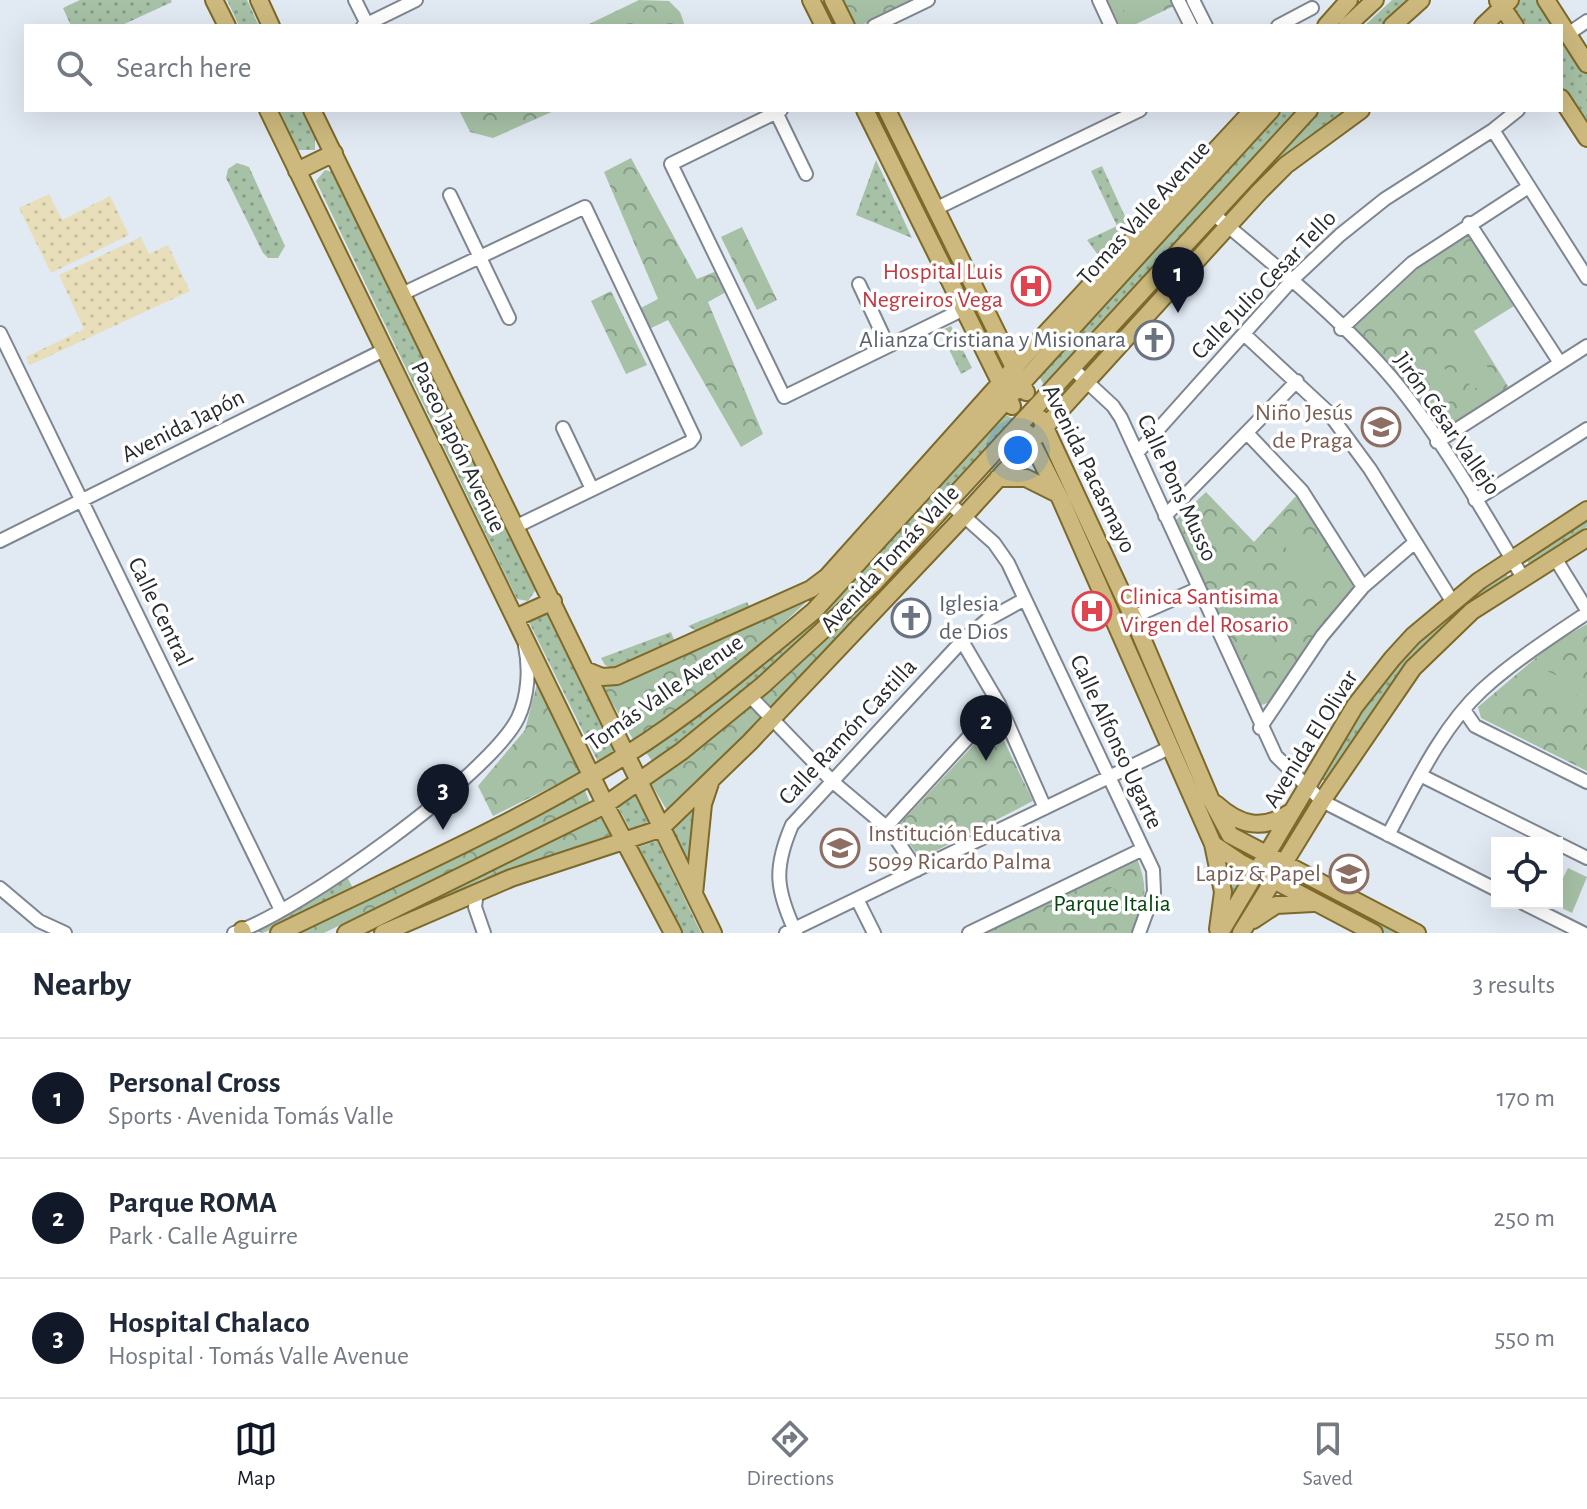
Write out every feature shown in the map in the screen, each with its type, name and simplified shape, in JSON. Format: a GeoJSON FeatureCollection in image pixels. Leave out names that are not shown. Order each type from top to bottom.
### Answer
{"type":"FeatureCollection","features":[{"type":"Feature","properties":{"kind":"main road"},"geometry":{"type":"LineString","coordinates":[[214,0],[226,24]]}},
{"type":"Feature","properties":{"kind":"main road"},"geometry":{"type":"LineString","coordinates":[[259,0],[270,24]]}},
{"type":"Feature","properties":{"kind":"main road"},"geometry":{"type":"LineString","coordinates":[[811,0],[823,24]]}},
{"type":"Feature","properties":{"kind":"main road"},"geometry":{"type":"LineString","coordinates":[[833,0],[845,24]]}},
{"type":"Feature","properties":{"kind":"main road"},"geometry":{"type":"LineString","coordinates":[[1328,24],[1349,0]]}},
{"type":"Feature","properties":{"kind":"main road"},"geometry":{"type":"LineString","coordinates":[[1349,24],[1375,0]]}},
{"type":"Feature","properties":{"kind":"main road"},"geometry":{"type":"LineString","coordinates":[[1394,24],[1421,0]]}},
{"type":"Feature","properties":{"kind":"main road"},"geometry":{"type":"LineString","coordinates":[[1546,0],[1562,24]]}},
{"type":"Feature","properties":{"kind":"main road"},"geometry":{"type":"LineString","coordinates":[[1485,24],[1503,3],[1514,24]]}},
{"type":"Feature","properties":{"kind":"main road"},"geometry":{"type":"LineString","coordinates":[[1563,26],[1587,64]]}},
{"type":"Feature","properties":{"kind":"main road"},"geometry":{"type":"LineString","coordinates":[[1563,101],[1587,138]]}},
{"type":"Feature","properties":{"kind":"main road","name":"Paseo Japón Avenue"},"geometry":{"type":"LineString","coordinates":[[269,112],[605,805],[673,933]]}},
{"type":"Feature","properties":{"kind":"main road","name":"Paseo Japón Avenue"},"geometry":{"type":"LineString","coordinates":[[313,112],[713,933]]}},
{"type":"Feature","properties":{"kind":"main road","name":"Avenida Pacasmayo"},"geometry":{"type":"LineString","coordinates":[[866,112],[1059,495],[1213,844],[1223,892],[1219,933]]}},
{"type":"Feature","properties":{"kind":"main road","name":"Avenida Pacasmayo"},"geometry":{"type":"LineString","coordinates":[[888,112],[1045,427],[1133,617],[1210,798],[1230,835],[1417,933]]}},
{"type":"Feature","properties":{"kind":"main road","name":"Tomas Valle Avenue"},"geometry":{"type":"LineString","coordinates":[[1022,385],[1269,112]]}},
{"type":"Feature","properties":{"kind":"main road","name":"Tomas Valle Avenue"},"geometry":{"type":"LineString","coordinates":[[1034,407],[1307,112]]}},
{"type":"Feature","properties":{"kind":"main road","name":"Avenida Tomás Valle"},"geometry":{"type":"LineString","coordinates":[[383,933],[477,891],[660,829],[712,780],[964,516],[1286,165],[1358,112]]}},
{"type":"Feature","properties":{"kind":"main road","name":"Avenida Tomás Valle"},"geometry":{"type":"LineString","coordinates":[[585,670],[602,677],[617,676],[811,589],[827,577],[1005,391],[1014,369],[1244,114]]}},
{"type":"Feature","properties":{"kind":"main road"},"geometry":{"type":"LineString","coordinates":[[297,171],[334,153]]}},
{"type":"Feature","properties":{"kind":"main road"},"geometry":{"type":"LineString","coordinates":[[918,217],[935,209]]}},
{"type":"Feature","properties":{"kind":"main road","name":"Avenida Tomás Valle"},"geometry":{"type":"LineString","coordinates":[[1005,391],[1022,385]]}},
{"type":"Feature","properties":{"kind":"main road","name":"Tomás Valle Avenue"},"geometry":{"type":"LineString","coordinates":[[279,933],[498,826],[591,775],[626,755],[729,681],[814,611],[1005,391]]}},
{"type":"Feature","properties":{"kind":"main road","name":"Tomás Valle Avenue"},"geometry":{"type":"LineString","coordinates":[[346,933],[605,805],[639,782],[750,696],[874,583],[1034,407]]}},
{"type":"Feature","properties":{"kind":"main road"},"geometry":{"type":"LineString","coordinates":[[998,478],[1026,478],[1059,495]]}},
{"type":"Feature","properties":{"kind":"main road","name":"Avenida El Olivar"},"geometry":{"type":"LineString","coordinates":[[1219,933],[1355,706],[1413,636],[1452,601],[1587,510]]}},
{"type":"Feature","properties":{"kind":"main road","name":"Avenida El Olivar"},"geometry":{"type":"LineString","coordinates":[[1242,931],[1322,801],[1413,668],[1449,630],[1587,538]]}},
{"type":"Feature","properties":{"kind":"main road"},"geometry":{"type":"LineString","coordinates":[[518,624],[553,601]]}},
{"type":"Feature","properties":{"kind":"main road"},"geometry":{"type":"LineString","coordinates":[[694,896],[703,804],[712,780]]}},
{"type":"Feature","properties":{"kind":"main road"},"geometry":{"type":"LineString","coordinates":[[1210,798],[1237,820],[1257,825],[1279,820],[1296,808]]}},
{"type":"Feature","properties":{"kind":"main road"},"geometry":{"type":"LineString","coordinates":[[1213,844],[1258,872],[1374,933]]}},
{"type":"Feature","properties":{"kind":"main road"},"geometry":{"type":"LineString","coordinates":[[1242,931],[1276,905],[1315,903]]}},
{"type":"Feature","properties":{"kind":"street"},"geometry":{"type":"LineString","coordinates":[[355,0],[366,24]]}},
{"type":"Feature","properties":{"kind":"street"},"geometry":{"type":"LineString","coordinates":[[368,24],[416,0]]}},
{"type":"Feature","properties":{"kind":"street"},"geometry":{"type":"LineString","coordinates":[[1099,0],[1110,24]]}},
{"type":"Feature","properties":{"kind":"street"},"geometry":{"type":"LineString","coordinates":[[1178,0],[1190,24]]}},
{"type":"Feature","properties":{"kind":"street"},"geometry":{"type":"LineString","coordinates":[[1193,0],[1205,24]]}},
{"type":"Feature","properties":{"kind":"street"},"geometry":{"type":"LineString","coordinates":[[878,24],[923,1]]}},
{"type":"Feature","properties":{"kind":"street"},"geometry":{"type":"LineString","coordinates":[[1282,24],[1312,8]]}},
{"type":"Feature","properties":{"kind":"street"},"geometry":{"type":"LineString","coordinates":[[1568,34],[1587,21]]}},
{"type":"Feature","properties":{"kind":"street"},"geometry":{"type":"LineString","coordinates":[[775,112],[671,164],[784,397],[964,309]]}},
{"type":"Feature","properties":{"kind":"street"},"geometry":{"type":"LineString","coordinates":[[777,112],[806,174]]}},
{"type":"Feature","properties":{"kind":"street"},"geometry":{"type":"LineString","coordinates":[[935,209],[1136,112]]}},
{"type":"Feature","properties":{"kind":"street","name":"Calle Julio Cesar Tello"},"geometry":{"type":"LineString","coordinates":[[1137,453],[1291,281],[1360,218],[1516,112]]}},
{"type":"Feature","properties":{"kind":"street"},"geometry":{"type":"LineString","coordinates":[[1493,130],[1587,278]]}},
{"type":"Feature","properties":{"kind":"street"},"geometry":{"type":"LineString","coordinates":[[1341,329],[1396,275],[1469,223],[1527,188]]}},
{"type":"Feature","properties":{"kind":"street"},"geometry":{"type":"LineString","coordinates":[[450,195],[509,318]]}},
{"type":"Feature","properties":{"kind":"street"},"geometry":{"type":"LineString","coordinates":[[402,294],[585,207],[694,437],[690,442],[517,526]]}},
{"type":"Feature","properties":{"kind":"street","name":"Jirón César Vallejo"},"geometry":{"type":"LineString","coordinates":[[1212,213],[1291,281],[1393,379],[1475,500],[1523,578]]}},
{"type":"Feature","properties":{"kind":"street"},"geometry":{"type":"LineString","coordinates":[[1469,223],[1560,363]]}},
{"type":"Feature","properties":{"kind":"street"},"geometry":{"type":"LineString","coordinates":[[859,284],[888,346]]}},
{"type":"Feature","properties":{"kind":"street","name":"Calle Central"},"geometry":{"type":"LineString","coordinates":[[0,333],[281,910]]}},
{"type":"Feature","properties":{"kind":"street"},"geometry":{"type":"LineString","coordinates":[[1245,335],[1328,412],[1370,469],[1452,601]]}},
{"type":"Feature","properties":{"kind":"street"},"geometry":{"type":"LineString","coordinates":[[1437,442],[1587,346]]}},
{"type":"Feature","properties":{"kind":"street","name":"Avenida Japón"},"geometry":{"type":"LineString","coordinates":[[0,541],[384,350]]}},
{"type":"Feature","properties":{"kind":"street","name":"Calle Pons Musso"},"geometry":{"type":"LineString","coordinates":[[1071,367],[1117,412],[1260,728],[1284,766],[1309,785],[1322,801]]}},
{"type":"Feature","properties":{"kind":"street"},"geometry":{"type":"LineString","coordinates":[[1165,516],[1297,381]]}},
{"type":"Feature","properties":{"kind":"street"},"geometry":{"type":"LineString","coordinates":[[563,428],[592,489]]}},
{"type":"Feature","properties":{"kind":"street"},"geometry":{"type":"LineString","coordinates":[[1475,500],[1587,429]]}},
{"type":"Feature","properties":{"kind":"street"},"geometry":{"type":"LineString","coordinates":[[1247,433],[1302,491],[1363,587]]}},
{"type":"Feature","properties":{"kind":"street","name":"Calle Alfonso Ugarte"},"geometry":{"type":"LineString","coordinates":[[948,502],[1002,552],[1143,849],[1155,881],[1151,906],[1139,933]]}},
{"type":"Feature","properties":{"kind":"street"},"geometry":{"type":"LineString","coordinates":[[1260,728],[1322,636],[1363,587],[1414,543]]}},
{"type":"Feature","properties":{"kind":"street"},"geometry":{"type":"LineString","coordinates":[[1388,835],[1420,775],[1464,710],[1524,656],[1587,611],[1555,558]]}},
{"type":"Feature","properties":{"kind":"street"},"geometry":{"type":"LineString","coordinates":[[1133,617],[1199,588]]}},
{"type":"Feature","properties":{"kind":"street","name":"Calle Ramón Castilla"},"geometry":{"type":"LineString","coordinates":[[792,932],[777,883],[780,851],[792,825],[962,641],[987,620],[1025,599]]}},
{"type":"Feature","properties":{"kind":"street"},"geometry":{"type":"LineString","coordinates":[[240,932],[360,861],[493,752],[518,718],[527,686],[526,652],[518,624]]}},
{"type":"Feature","properties":{"kind":"street"},"geometry":{"type":"LineString","coordinates":[[962,641],[999,704],[1045,808]]}},
{"type":"Feature","properties":{"kind":"street"},"geometry":{"type":"LineString","coordinates":[[750,696],[833,782],[886,827],[917,870]]}},
{"type":"Feature","properties":{"kind":"street"},"geometry":{"type":"LineString","coordinates":[[886,827],[999,704]]}},
{"type":"Feature","properties":{"kind":"street"},"geometry":{"type":"LineString","coordinates":[[1464,710],[1475,726],[1587,782]]}},
{"type":"Feature","properties":{"kind":"street"},"geometry":{"type":"LineString","coordinates":[[792,932],[1169,748]]}},
{"type":"Feature","properties":{"kind":"street"},"geometry":{"type":"LineString","coordinates":[[1420,775],[1587,858]]}},
{"type":"Feature","properties":{"kind":"street"},"geometry":{"type":"LineString","coordinates":[[1322,801],[1491,887]]}},
{"type":"Feature","properties":{"kind":"street"},"geometry":{"type":"LineString","coordinates":[[969,933],[1143,849]]}},
{"type":"Feature","properties":{"kind":"street"},"geometry":{"type":"LineString","coordinates":[[0,888],[39,921],[65,933]]}},
{"type":"Feature","properties":{"kind":"street"},"geometry":{"type":"LineString","coordinates":[[477,891],[475,907],[484,933]]}},
{"type":"Feature","properties":{"kind":"street"},"geometry":{"type":"LineString","coordinates":[[857,899],[874,933]]}},
{"type":"Feature","properties":{"kind":"street"},"geometry":{"type":"LineString","coordinates":[[1535,909],[1583,933]]}},
{"type":"Feature","properties":{"kind":"green space"},"geometry":{"type":"Polygon","coordinates":[[[80,0],[172,2],[124,24],[70,24],[63,8],[80,0]]]}},
{"type":"Feature","properties":{"kind":"green space"},"geometry":{"type":"Polygon","coordinates":[[[227,0],[247,0],[258,24],[238,24],[227,0]]]}},
{"type":"Feature","properties":{"kind":"green space"},"geometry":{"type":"Polygon","coordinates":[[[639,0],[669,1],[680,12],[684,24],[589,24],[639,0]]]}},
{"type":"Feature","properties":{"kind":"green space"},"geometry":{"type":"Polygon","coordinates":[[[839,0],[912,0],[864,24],[851,24],[839,0]]]}},
{"type":"Feature","properties":{"kind":"green space"},"geometry":{"type":"Polygon","coordinates":[[[1107,0],[1173,0],[1176,5],[1136,24],[1119,24],[1107,0]]]}},
{"type":"Feature","properties":{"kind":"green space"},"geometry":{"type":"Polygon","coordinates":[[[1119,0],[1144,0],[1147,8],[1127,18],[1119,0]]]}},
{"type":"Feature","properties":{"kind":"green space"},"geometry":{"type":"Polygon","coordinates":[[[1392,0],[1410,0],[1384,24],[1366,24],[1392,0]]]}},
{"type":"Feature","properties":{"kind":"green space"},"geometry":{"type":"Polygon","coordinates":[[[1518,0],[1539,0],[1555,24],[1520,24],[1511,11],[1518,0]]]}},
{"type":"Feature","properties":{"kind":"green space"},"geometry":{"type":"Polygon","coordinates":[[[1563,36],[1587,74],[1587,128],[1563,90],[1563,36]]]}},
{"type":"Feature","properties":{"kind":"green space"},"geometry":{"type":"Polygon","coordinates":[[[280,112],[302,112],[315,138],[315,150],[297,150],[280,112]]]}},
{"type":"Feature","properties":{"kind":"green space"},"geometry":{"type":"Polygon","coordinates":[[[460,112],[552,112],[493,138],[470,132],[460,112]]]}},
{"type":"Feature","properties":{"kind":"green space"},"geometry":{"type":"Polygon","coordinates":[[[866,112],[888,112],[1014,369],[1000,381],[866,112]]]}},
{"type":"Feature","properties":{"kind":"green space"},"geometry":{"type":"Polygon","coordinates":[[[1277,112],[1297,112],[1045,387],[1039,376],[1277,112]]]}},
{"type":"Feature","properties":{"kind":"green space"},"geometry":{"type":"Polygon","coordinates":[[[1318,112],[1342,112],[1288,151],[1257,180],[1318,112]]]}},
{"type":"Feature","properties":{"kind":"green space"},"geometry":{"type":"Polygon","coordinates":[[[631,158],[697,279],[719,270],[728,291],[708,302],[763,434],[741,447],[668,320],[649,329],[639,309],[658,299],[604,172],[631,158]]]}},
{"type":"Feature","properties":{"kind":"green space"},"geometry":{"type":"Polygon","coordinates":[[[876,160],[912,238],[856,215],[876,160]]]}},
{"type":"Feature","properties":{"kind":"green space"},"geometry":{"type":"Polygon","coordinates":[[[237,163],[249,167],[285,246],[278,258],[268,258],[263,253],[226,178],[228,169],[237,163]]]}},
{"type":"Feature","properties":{"kind":"green space"},"geometry":{"type":"Polygon","coordinates":[[[1102,166],[1128,223],[1098,255],[1087,240],[1117,226],[1091,171],[1102,166]]]}},
{"type":"Feature","properties":{"kind":"green space"},"geometry":{"type":"Polygon","coordinates":[[[325,170],[336,173],[537,588],[528,601],[517,599],[316,181],[325,170]]]}},
{"type":"Feature","properties":{"kind":"green space"},"geometry":{"type":"Polygon","coordinates":[[[1213,226],[1218,230],[1086,373],[1078,367],[1213,226]]]}},
{"type":"Feature","properties":{"kind":"green space"},"geometry":{"type":"Polygon","coordinates":[[[742,227],[777,300],[757,310],[721,237],[742,227]]]}},
{"type":"Feature","properties":{"kind":"green space"},"geometry":{"type":"Polygon","coordinates":[[[1468,231],[1514,306],[1474,331],[1509,388],[1438,433],[1406,386],[1350,328],[1396,285],[1468,231]]]}},
{"type":"Feature","properties":{"kind":"green space"},"geometry":{"type":"Polygon","coordinates":[[[611,291],[647,365],[626,374],[591,301],[611,291]]]}},
{"type":"Feature","properties":{"kind":"green space"},"geometry":{"type":"Polygon","coordinates":[[[951,326],[972,368],[961,374],[940,331],[951,326]]]}},
{"type":"Feature","properties":{"kind":"green space"},"geometry":{"type":"Polygon","coordinates":[[[1472,343],[1494,377],[1473,390],[1451,356],[1472,343]]]}},
{"type":"Feature","properties":{"kind":"green space"},"geometry":{"type":"Polygon","coordinates":[[[1442,364],[1461,395],[1443,406],[1424,375],[1442,364]]]}},
{"type":"Feature","properties":{"kind":"green space"},"geometry":{"type":"Polygon","coordinates":[[[1004,414],[1012,418],[1012,422],[817,629],[755,685],[652,761],[645,751],[716,699],[1004,414]]]}},
{"type":"Feature","properties":{"kind":"green space"},"geometry":{"type":"Polygon","coordinates":[[[1046,438],[1222,836],[1257,858],[1254,866],[1221,845],[1041,444],[1046,438]]]}},
{"type":"Feature","properties":{"kind":"green space"},"geometry":{"type":"Polygon","coordinates":[[[1206,492],[1254,542],[1297,495],[1358,588],[1316,633],[1273,701],[1259,706],[1253,700],[1176,520],[1206,492]]]}},
{"type":"Feature","properties":{"kind":"green space"},"geometry":{"type":"Polygon","coordinates":[[[1587,516],[1587,527],[1529,564],[1525,556],[1587,516]]]}},
{"type":"Feature","properties":{"kind":"green space"},"geometry":{"type":"Polygon","coordinates":[[[1303,534],[1327,567],[1309,580],[1285,547],[1303,534]]]}},
{"type":"Feature","properties":{"kind":"green space"},"geometry":{"type":"Polygon","coordinates":[[[1503,570],[1510,579],[1412,655],[1328,783],[1319,777],[1379,682],[1426,631],[1503,570]]]}},
{"type":"Feature","properties":{"kind":"green space"},"geometry":{"type":"Polygon","coordinates":[[[816,593],[737,666],[634,741],[601,683],[615,683],[731,635],[816,593]]]}},
{"type":"Feature","properties":{"kind":"green space"},"geometry":{"type":"Polygon","coordinates":[[[747,602],[750,608],[698,632],[688,626],[747,602]]]}},
{"type":"Feature","properties":{"kind":"green space"},"geometry":{"type":"Polygon","coordinates":[[[866,602],[871,608],[668,812],[650,782],[779,681],[866,602]]]}},
{"type":"Feature","properties":{"kind":"green space"},"geometry":{"type":"Polygon","coordinates":[[[546,607],[619,752],[598,762],[526,616],[546,607]]]}},
{"type":"Feature","properties":{"kind":"green space"},"geometry":{"type":"Polygon","coordinates":[[[1269,622],[1278,659],[1250,666],[1241,629],[1269,622]]]}},
{"type":"Feature","properties":{"kind":"green space"},"geometry":{"type":"Polygon","coordinates":[[[1587,624],[1587,771],[1481,718],[1478,707],[1551,645],[1587,624]]]}},
{"type":"Feature","properties":{"kind":"green space"},"geometry":{"type":"Polygon","coordinates":[[[671,632],[675,642],[614,669],[605,665],[601,658],[671,632]]]}},
{"type":"Feature","properties":{"kind":"green space"},"geometry":{"type":"Polygon","coordinates":[[[1545,670],[1581,687],[1570,708],[1535,691],[1545,670]]]}},
{"type":"Feature","properties":{"kind":"green space"},"geometry":{"type":"Polygon","coordinates":[[[538,680],[580,773],[493,816],[478,786],[525,730],[538,680]]]}},
{"type":"Feature","properties":{"kind":"green space"},"geometry":{"type":"Polygon","coordinates":[[[995,722],[1033,801],[920,859],[898,826],[995,722]]]}},
{"type":"Feature","properties":{"kind":"green space"},"geometry":{"type":"Polygon","coordinates":[[[584,788],[590,803],[324,933],[294,933],[584,788]]]}},
{"type":"Feature","properties":{"kind":"green space"},"geometry":{"type":"Polygon","coordinates":[[[636,793],[650,822],[639,833],[632,833],[616,803],[636,793]]]}},
{"type":"Feature","properties":{"kind":"green space"},"geometry":{"type":"Polygon","coordinates":[[[699,795],[690,872],[670,830],[699,795]]]}},
{"type":"Feature","properties":{"kind":"green space"},"geometry":{"type":"Polygon","coordinates":[[[602,811],[615,840],[482,879],[370,933],[356,933],[602,811]]]}},
{"type":"Feature","properties":{"kind":"green space"},"geometry":{"type":"Polygon","coordinates":[[[940,812],[952,835],[919,851],[908,828],[940,812]]]}},
{"type":"Feature","properties":{"kind":"green space"},"geometry":{"type":"Polygon","coordinates":[[[657,841],[701,933],[680,933],[638,847],[657,841]]]}},
{"type":"Feature","properties":{"kind":"green space","name":"Parque Italia"},"geometry":{"type":"Polygon","coordinates":[[[1137,859],[1144,897],[1131,933],[982,933],[1137,859]]]}},
{"type":"Feature","properties":{"kind":"green space"},"geometry":{"type":"Polygon","coordinates":[[[1224,859],[1251,874],[1227,914],[1224,859]]]}},
{"type":"Feature","properties":{"kind":"green space"},"geometry":{"type":"Polygon","coordinates":[[[1568,868],[1587,877],[1572,913],[1563,909],[1563,878],[1568,868]]]}},
{"type":"Feature","properties":{"kind":"green space"},"geometry":{"type":"Polygon","coordinates":[[[1289,873],[1406,933],[1385,933],[1285,881],[1289,873]]]}},
{"type":"Feature","properties":{"kind":"green space"},"geometry":{"type":"Polygon","coordinates":[[[347,877],[354,890],[263,933],[251,930],[347,877]]]}},
{"type":"Feature","properties":{"kind":"green space"},"geometry":{"type":"Polygon","coordinates":[[[1113,887],[1128,912],[1088,933],[1075,910],[1113,887]]]}},
{"type":"Feature","properties":{"kind":"sand"},"geometry":{"type":"Polygon","coordinates":[[[49,194],[62,220],[110,196],[129,235],[51,273],[19,208],[49,194]]]}},
{"type":"Feature","properties":{"kind":"sand"},"geometry":{"type":"Polygon","coordinates":[[[141,237],[149,254],[168,245],[190,291],[30,365],[26,357],[84,329],[59,275],[141,237]]]}},
{"type":"Feature","properties":{"kind":"place","name":"Hospital Luis Negreiros Vega"},"geometry":{"type":"Point","coordinates":[1031,286]}},
{"type":"Feature","properties":{"kind":"place","name":"Personal Cross"},"geometry":{"type":"Point","coordinates":[1178,313]}},
{"type":"Feature","properties":{"kind":"place","name":"Alianza Cristiana y Misionara"},"geometry":{"type":"Point","coordinates":[1154,340]}},
{"type":"Feature","properties":{"kind":"place","name":"Niño Jesús de Praga"},"geometry":{"type":"Point","coordinates":[1381,427]}},
{"type":"Feature","properties":{"kind":"place","name":"Clinica Santisima Virgen del Rosario"},"geometry":{"type":"Point","coordinates":[1092,611]}},
{"type":"Feature","properties":{"kind":"place","name":"Iglesia de Dios"},"geometry":{"type":"Point","coordinates":[911,618]}},
{"type":"Feature","properties":{"kind":"place","name":"Parque ROMA"},"geometry":{"type":"Point","coordinates":[986,761]}},
{"type":"Feature","properties":{"kind":"place","name":"Hospital Chalaco"},"geometry":{"type":"Point","coordinates":[443,830]}},
{"type":"Feature","properties":{"kind":"place","name":"Institución Educativa 5099 Ricardo Palma"},"geometry":{"type":"Point","coordinates":[840,848]}},
{"type":"Feature","properties":{"kind":"place","name":"Lapiz & Papel"},"geometry":{"type":"Point","coordinates":[1349,874]}}]}
